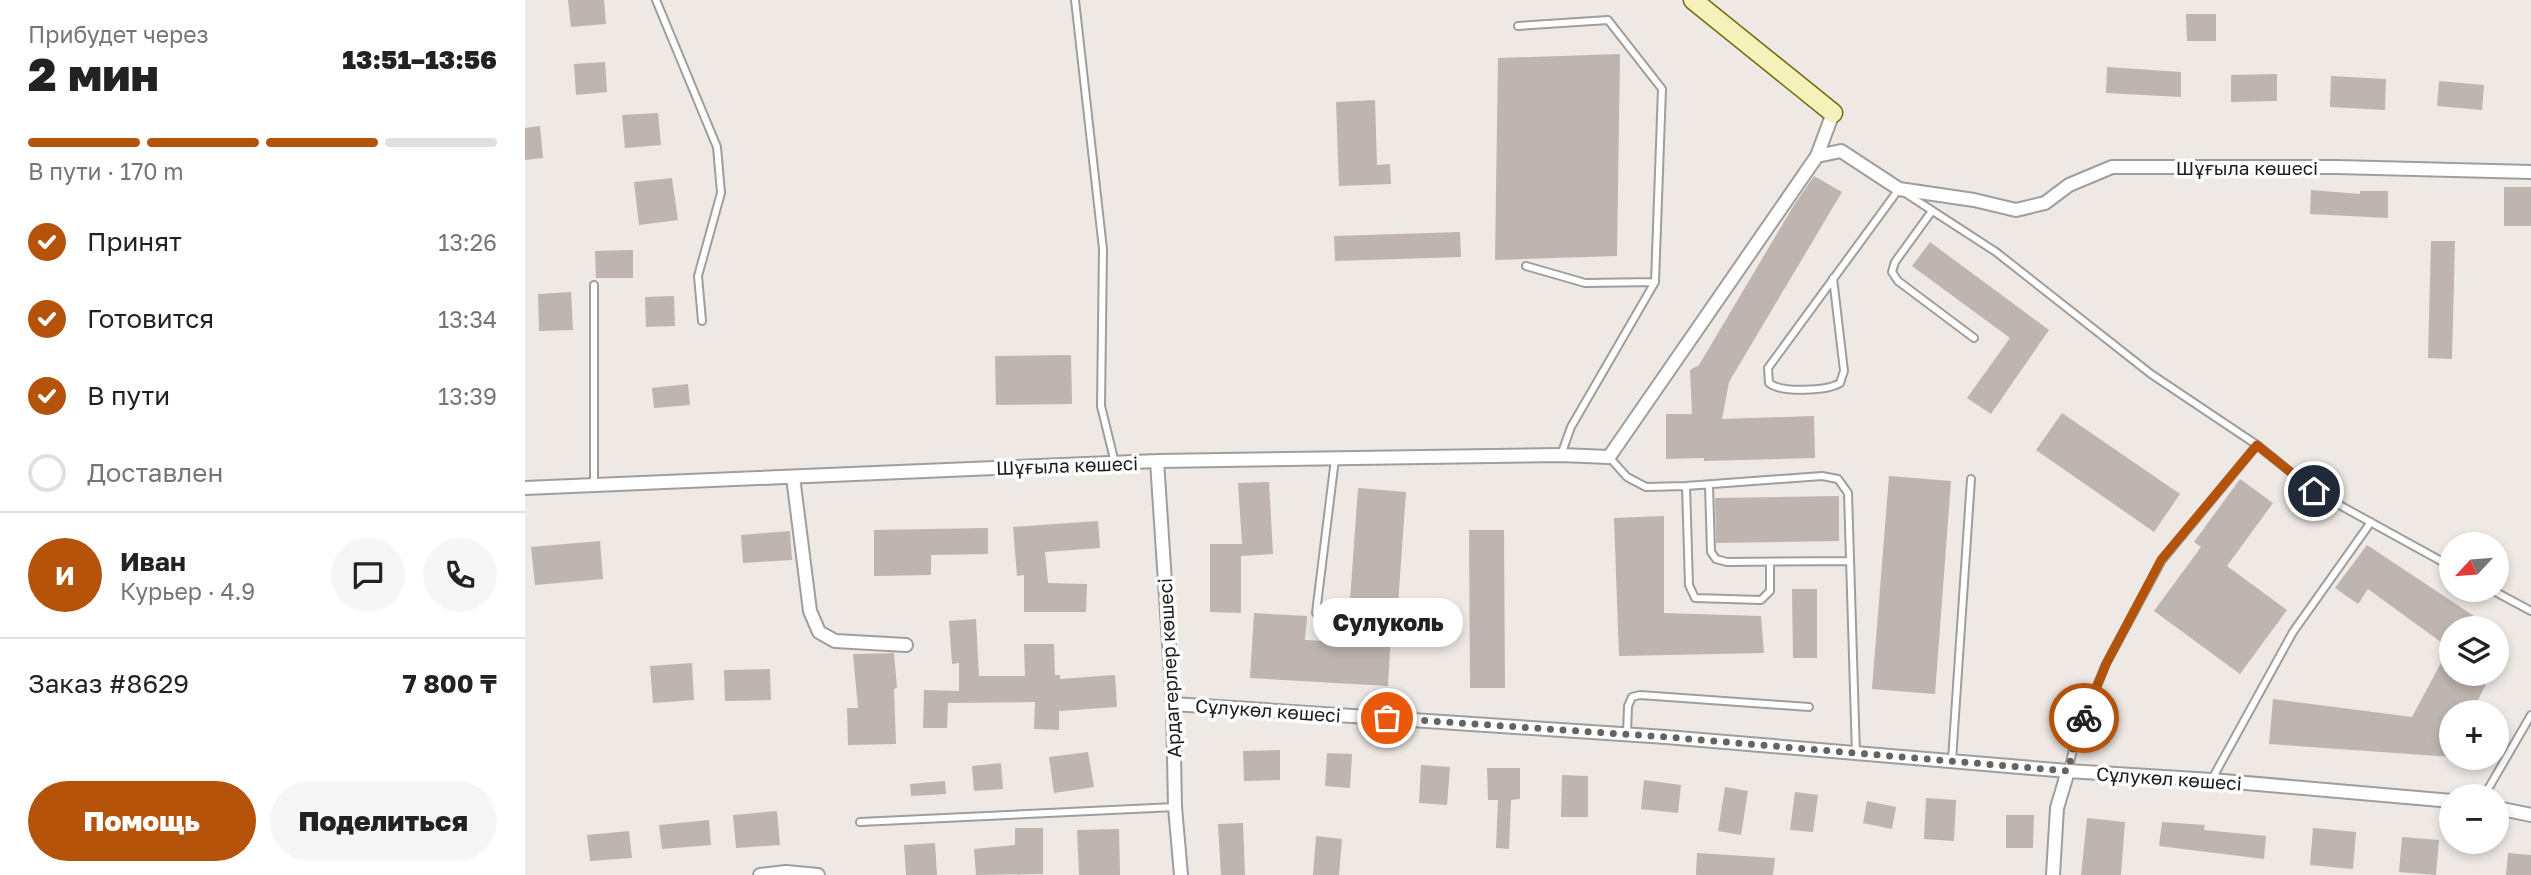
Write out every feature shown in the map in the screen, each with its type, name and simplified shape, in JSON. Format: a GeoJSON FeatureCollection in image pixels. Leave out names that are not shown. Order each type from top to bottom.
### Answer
{"type":"FeatureCollection","features":[{"type":"Feature","properties":{"kind":"street"},"geometry":{"type":"LineString","coordinates":[[1609,457],[1817,156],[1833,113],[1693,0]]}},
{"type":"Feature","properties":{"kind":"street"},"geometry":{"type":"LineString","coordinates":[[1817,156],[1842,151],[1899,190]]}},
{"type":"Feature","properties":{"kind":"street","name":"Шұғыла көшесі"},"geometry":{"type":"LineString","coordinates":[[1899,190],[2016,210],[2045,203],[2069,185],[2112,167],[2337,167],[2531,172]]}},
{"type":"Feature","properties":{"kind":"street","name":"Шұғыла көшесі"},"geometry":{"type":"LineString","coordinates":[[525,488],[1157,461],[1561,455],[1609,457]]}},
{"type":"Feature","properties":{"kind":"street","name":"Ардагерлер көшесі"},"geometry":{"type":"LineString","coordinates":[[1157,461],[1181,875]]}},
{"type":"Feature","properties":{"kind":"street"},"geometry":{"type":"LineString","coordinates":[[793,477],[810,611],[819,632],[835,641],[906,645]]}},
{"type":"Feature","properties":{"kind":"street","name":"Сұлукөл көшесі"},"geometry":{"type":"LineString","coordinates":[[1173,704],[1627,734],[1856,755],[2212,779],[2439,800]]}},
{"type":"Feature","properties":{"kind":"street"},"geometry":{"type":"LineString","coordinates":[[2053,875],[2056,808],[2068,771]]}},
{"type":"Feature","properties":{"kind":"street"},"geometry":{"type":"LineString","coordinates":[[2509,810],[2531,815]]}},
{"type":"Feature","properties":{"kind":"street"},"geometry":{"type":"LineString","coordinates":[[760,875],[786,872],[818,875]]}},
{"type":"Feature","properties":{"kind":"lane"},"geometry":{"type":"LineString","coordinates":[[656,0],[717,147],[721,193],[698,276],[702,321]]}},
{"type":"Feature","properties":{"kind":"lane"},"geometry":{"type":"LineString","coordinates":[[1075,0],[1103,249],[1101,406],[1115,463]]}},
{"type":"Feature","properties":{"kind":"lane"},"geometry":{"type":"LineString","coordinates":[[1518,26],[1608,20],[1662,89],[1655,282],[1571,427],[1561,455]]}},
{"type":"Feature","properties":{"kind":"lane"},"geometry":{"type":"LineString","coordinates":[[1833,278],[1844,371],[1840,383],[1832,388],[1776,389],[1769,383],[1768,368],[1833,278],[1899,190],[1996,252],[2151,374],[2257,445],[2314,491],[2439,560]]}},
{"type":"Feature","properties":{"kind":"lane"},"geometry":{"type":"LineString","coordinates":[[1931,211],[1895,262],[1892,272],[1898,281],[1974,338]]}},
{"type":"Feature","properties":{"kind":"lane"},"geometry":{"type":"LineString","coordinates":[[1526,266],[1585,283],[1655,282]]}},
{"type":"Feature","properties":{"kind":"lane"},"geometry":{"type":"LineString","coordinates":[[594,285],[594,485]]}},
{"type":"Feature","properties":{"kind":"lane"},"geometry":{"type":"LineString","coordinates":[[2068,771],[2076,737],[2106,664],[2161,560],[2257,445]]}},
{"type":"Feature","properties":{"kind":"lane"},"geometry":{"type":"LineString","coordinates":[[1609,457],[1627,477],[1646,487],[1822,477],[1838,479],[1848,493],[1856,755]]}},
{"type":"Feature","properties":{"kind":"lane"},"geometry":{"type":"LineString","coordinates":[[1316,613],[1335,459]]}},
{"type":"Feature","properties":{"kind":"lane"},"geometry":{"type":"LineString","coordinates":[[1952,760],[1971,479]]}},
{"type":"Feature","properties":{"kind":"lane"},"geometry":{"type":"LineString","coordinates":[[1709,485],[1711,552],[1716,559],[1727,562],[1850,561]]}},
{"type":"Feature","properties":{"kind":"lane"},"geometry":{"type":"LineString","coordinates":[[1686,486],[1689,585],[1695,598],[1761,600],[1770,591],[1770,562]]}},
{"type":"Feature","properties":{"kind":"lane"},"geometry":{"type":"LineString","coordinates":[[2212,779],[2293,632],[2371,522]]}},
{"type":"Feature","properties":{"kind":"lane"},"geometry":{"type":"LineString","coordinates":[[2509,599],[2531,611]]}},
{"type":"Feature","properties":{"kind":"lane"},"geometry":{"type":"LineString","coordinates":[[1627,734],[1628,706],[1632,697],[1640,695],[1809,707]]}},
{"type":"Feature","properties":{"kind":"lane"},"geometry":{"type":"LineString","coordinates":[[2491,784],[2531,715]]}},
{"type":"Feature","properties":{"kind":"lane"},"geometry":{"type":"LineString","coordinates":[[860,822],[1175,807]]}},
{"type":"Feature","properties":{"kind":"building"},"geometry":{"type":"Polygon","coordinates":[[[568,0],[604,0],[606,24],[571,27],[568,0]]]}},
{"type":"Feature","properties":{"kind":"building"},"geometry":{"type":"Polygon","coordinates":[[[2186,14],[2216,14],[2216,41],[2187,41],[2186,14]]]}},
{"type":"Feature","properties":{"kind":"building"},"geometry":{"type":"Polygon","coordinates":[[[1620,54],[1617,256],[1495,260],[1498,58],[1620,54]]]}},
{"type":"Feature","properties":{"kind":"building"},"geometry":{"type":"Polygon","coordinates":[[[605,62],[607,92],[576,95],[574,64],[605,62]]]}},
{"type":"Feature","properties":{"kind":"building"},"geometry":{"type":"Polygon","coordinates":[[[2107,67],[2181,72],[2181,97],[2106,93],[2107,67]]]}},
{"type":"Feature","properties":{"kind":"building"},"geometry":{"type":"Polygon","coordinates":[[[2277,74],[2277,101],[2231,102],[2231,75],[2277,74]]]}},
{"type":"Feature","properties":{"kind":"building"},"geometry":{"type":"Polygon","coordinates":[[[2331,76],[2386,79],[2385,110],[2330,107],[2331,76]]]}},
{"type":"Feature","properties":{"kind":"building"},"geometry":{"type":"Polygon","coordinates":[[[2439,81],[2484,85],[2482,110],[2437,106],[2439,81]]]}},
{"type":"Feature","properties":{"kind":"building"},"geometry":{"type":"Polygon","coordinates":[[[1375,100],[1377,165],[1390,164],[1391,184],[1339,186],[1336,102],[1375,100]]]}},
{"type":"Feature","properties":{"kind":"building"},"geometry":{"type":"Polygon","coordinates":[[[658,113],[661,145],[625,148],[622,115],[658,113]]]}},
{"type":"Feature","properties":{"kind":"building"},"geometry":{"type":"Polygon","coordinates":[[[540,126],[543,158],[525,160],[525,128],[540,126]]]}},
{"type":"Feature","properties":{"kind":"building"},"geometry":{"type":"Polygon","coordinates":[[[1814,176],[1842,192],[1729,382],[1722,419],[1814,416],[1815,458],[1704,461],[1704,458],[1666,459],[1666,414],[1692,414],[1690,370],[1699,365],[1814,176]]]}},
{"type":"Feature","properties":{"kind":"building"},"geometry":{"type":"Polygon","coordinates":[[[672,178],[678,220],[639,225],[634,182],[672,178]]]}},
{"type":"Feature","properties":{"kind":"building"},"geometry":{"type":"Polygon","coordinates":[[[2504,187],[2531,187],[2531,226],[2504,226],[2504,187]]]}},
{"type":"Feature","properties":{"kind":"building"},"geometry":{"type":"Polygon","coordinates":[[[2311,190],[2360,194],[2360,191],[2388,191],[2388,218],[2310,214],[2311,190]]]}},
{"type":"Feature","properties":{"kind":"building"},"geometry":{"type":"Polygon","coordinates":[[[1460,232],[1461,257],[1335,261],[1334,236],[1460,232]]]}},
{"type":"Feature","properties":{"kind":"building"},"geometry":{"type":"Polygon","coordinates":[[[2431,241],[2455,241],[2452,359],[2428,358],[2431,241]]]}},
{"type":"Feature","properties":{"kind":"building"},"geometry":{"type":"Polygon","coordinates":[[[1930,242],[2049,330],[1991,414],[1967,398],[2010,338],[1912,266],[1930,242]]]}},
{"type":"Feature","properties":{"kind":"building"},"geometry":{"type":"Polygon","coordinates":[[[633,250],[633,278],[596,278],[595,251],[633,250]]]}},
{"type":"Feature","properties":{"kind":"building"},"geometry":{"type":"Polygon","coordinates":[[[571,292],[573,330],[539,331],[538,294],[571,292]]]}},
{"type":"Feature","properties":{"kind":"building"},"geometry":{"type":"Polygon","coordinates":[[[674,296],[675,326],[646,327],[645,297],[674,296]]]}},
{"type":"Feature","properties":{"kind":"building"},"geometry":{"type":"Polygon","coordinates":[[[1071,355],[1072,404],[996,405],[995,356],[1071,355]]]}},
{"type":"Feature","properties":{"kind":"building"},"geometry":{"type":"Polygon","coordinates":[[[688,384],[690,405],[654,408],[652,388],[688,384]]]}},
{"type":"Feature","properties":{"kind":"building"},"geometry":{"type":"Polygon","coordinates":[[[2062,413],[2180,494],[2154,532],[2036,450],[2062,413]]]}},
{"type":"Feature","properties":{"kind":"building"},"geometry":{"type":"Polygon","coordinates":[[[1889,476],[1951,481],[1935,694],[1872,689],[1889,476]]]}},
{"type":"Feature","properties":{"kind":"building"},"geometry":{"type":"Polygon","coordinates":[[[2240,479],[2273,503],[2227,566],[2287,610],[2240,674],[2154,611],[2201,547],[2194,542],[2240,479]]]}},
{"type":"Feature","properties":{"kind":"building"},"geometry":{"type":"Polygon","coordinates":[[[1269,482],[1273,554],[1241,556],[1241,613],[1210,612],[1210,544],[1242,544],[1238,483],[1269,482]]]}},
{"type":"Feature","properties":{"kind":"building"},"geometry":{"type":"Polygon","coordinates":[[[1358,488],[1406,492],[1396,633],[1391,633],[1388,686],[1250,678],[1254,613],[1307,616],[1305,640],[1347,642],[1358,488]]]}},
{"type":"Feature","properties":{"kind":"building"},"geometry":{"type":"Polygon","coordinates":[[[1839,496],[1839,541],[1716,543],[1715,498],[1839,496]]]}},
{"type":"Feature","properties":{"kind":"building"},"geometry":{"type":"Polygon","coordinates":[[[1664,516],[1664,613],[1761,616],[1764,653],[1619,656],[1614,518],[1664,516]]]}},
{"type":"Feature","properties":{"kind":"building"},"geometry":{"type":"Polygon","coordinates":[[[1098,521],[1100,548],[1045,552],[1048,583],[1087,584],[1086,612],[1024,612],[1024,575],[1017,576],[1013,527],[1098,521]]]}},
{"type":"Feature","properties":{"kind":"building"},"geometry":{"type":"Polygon","coordinates":[[[988,528],[988,554],[931,555],[931,575],[874,576],[874,530],[988,528]]]}},
{"type":"Feature","properties":{"kind":"building"},"geometry":{"type":"Polygon","coordinates":[[[1469,530],[1504,530],[1505,688],[1470,688],[1469,530]]]}},
{"type":"Feature","properties":{"kind":"building"},"geometry":{"type":"Polygon","coordinates":[[[790,531],[792,560],[743,563],[741,535],[790,531]]]}},
{"type":"Feature","properties":{"kind":"building"},"geometry":{"type":"Polygon","coordinates":[[[600,541],[603,579],[535,585],[531,547],[600,541]]]}},
{"type":"Feature","properties":{"kind":"building"},"geometry":{"type":"Polygon","coordinates":[[[2367,545],[2439,593],[2439,602],[2453,602],[2474,616],[2439,616],[2439,641],[2368,589],[2358,604],[2335,588],[2367,545]]]}},
{"type":"Feature","properties":{"kind":"building"},"geometry":{"type":"Polygon","coordinates":[[[1792,589],[1817,589],[1817,658],[1793,658],[1792,589]]]}},
{"type":"Feature","properties":{"kind":"building"},"geometry":{"type":"Polygon","coordinates":[[[976,619],[979,676],[1025,676],[1024,644],[1054,644],[1055,675],[1060,675],[1060,679],[1115,675],[1117,707],[1059,711],[1059,730],[1034,729],[1035,702],[948,703],[947,728],[923,728],[924,690],[959,691],[959,663],[952,664],[949,621],[976,619]]]}},
{"type":"Feature","properties":{"kind":"building"},"geometry":{"type":"Polygon","coordinates":[[[894,653],[897,688],[894,689],[896,744],[848,745],[847,708],[858,708],[853,654],[894,653]]]}},
{"type":"Feature","properties":{"kind":"building"},"geometry":{"type":"Polygon","coordinates":[[[692,663],[694,700],[653,703],[650,666],[692,663]]]}},
{"type":"Feature","properties":{"kind":"building"},"geometry":{"type":"Polygon","coordinates":[[[2439,667],[2439,686],[2485,686],[2478,700],[2439,700],[2439,756],[2269,744],[2273,699],[2412,717],[2439,667]]]}},
{"type":"Feature","properties":{"kind":"building"},"geometry":{"type":"Polygon","coordinates":[[[770,669],[771,700],[725,701],[724,670],[770,669]]]}},
{"type":"Feature","properties":{"kind":"building"},"geometry":{"type":"Polygon","coordinates":[[[1280,750],[1280,780],[1244,781],[1243,751],[1280,750]]]}},
{"type":"Feature","properties":{"kind":"building"},"geometry":{"type":"Polygon","coordinates":[[[1088,752],[1094,787],[1054,793],[1049,757],[1088,752]]]}},
{"type":"Feature","properties":{"kind":"building"},"geometry":{"type":"Polygon","coordinates":[[[1327,753],[1352,754],[1350,788],[1325,786],[1327,753]]]}},
{"type":"Feature","properties":{"kind":"building"},"geometry":{"type":"Polygon","coordinates":[[[1001,763],[1003,789],[974,791],[972,766],[1001,763]]]}},
{"type":"Feature","properties":{"kind":"building"},"geometry":{"type":"Polygon","coordinates":[[[1421,765],[1450,767],[1447,805],[1419,803],[1421,765]]]}},
{"type":"Feature","properties":{"kind":"building"},"geometry":{"type":"Polygon","coordinates":[[[1487,768],[1520,768],[1520,799],[1511,800],[1509,849],[1496,848],[1498,800],[1488,800],[1487,768]]]}},
{"type":"Feature","properties":{"kind":"building"},"geometry":{"type":"Polygon","coordinates":[[[1562,775],[1588,776],[1588,817],[1561,817],[1562,775]]]}},
{"type":"Feature","properties":{"kind":"building"},"geometry":{"type":"Polygon","coordinates":[[[1644,780],[1681,785],[1678,813],[1641,809],[1644,780]]]}},
{"type":"Feature","properties":{"kind":"building"},"geometry":{"type":"Polygon","coordinates":[[[945,781],[946,794],[911,796],[910,784],[945,781]]]}},
{"type":"Feature","properties":{"kind":"building"},"geometry":{"type":"Polygon","coordinates":[[[1725,787],[1748,791],[1741,835],[1718,831],[1725,787]]]}},
{"type":"Feature","properties":{"kind":"building"},"geometry":{"type":"Polygon","coordinates":[[[1795,792],[1818,795],[1813,832],[1790,830],[1795,792]]]}},
{"type":"Feature","properties":{"kind":"building"},"geometry":{"type":"Polygon","coordinates":[[[1926,798],[1956,800],[1954,841],[1924,839],[1926,798]]]}},
{"type":"Feature","properties":{"kind":"building"},"geometry":{"type":"Polygon","coordinates":[[[1867,801],[1896,807],[1892,829],[1863,823],[1867,801]]]}},
{"type":"Feature","properties":{"kind":"building"},"geometry":{"type":"Polygon","coordinates":[[[777,811],[780,845],[736,848],[733,815],[777,811]]]}},
{"type":"Feature","properties":{"kind":"building"},"geometry":{"type":"Polygon","coordinates":[[[2006,815],[2034,815],[2033,848],[2006,848],[2006,815]]]}},
{"type":"Feature","properties":{"kind":"building"},"geometry":{"type":"Polygon","coordinates":[[[2087,818],[2125,822],[2121,875],[2081,875],[2087,818]]]}},
{"type":"Feature","properties":{"kind":"building"},"geometry":{"type":"Polygon","coordinates":[[[709,820],[711,845],[662,849],[659,825],[709,820]]]}},
{"type":"Feature","properties":{"kind":"building"},"geometry":{"type":"Polygon","coordinates":[[[2162,822],[2205,825],[2204,830],[2266,836],[2264,859],[2159,846],[2162,822]]]}},
{"type":"Feature","properties":{"kind":"building"},"geometry":{"type":"Polygon","coordinates":[[[1243,823],[1245,875],[1221,875],[1218,824],[1243,823]]]}},
{"type":"Feature","properties":{"kind":"building"},"geometry":{"type":"Polygon","coordinates":[[[1015,828],[1043,828],[1043,874],[976,875],[974,849],[1015,845],[1015,828]]]}},
{"type":"Feature","properties":{"kind":"building"},"geometry":{"type":"Polygon","coordinates":[[[2313,828],[2356,832],[2353,869],[2310,865],[2313,828]]]}},
{"type":"Feature","properties":{"kind":"building"},"geometry":{"type":"Polygon","coordinates":[[[1119,829],[1120,875],[1079,875],[1077,830],[1119,829]]]}},
{"type":"Feature","properties":{"kind":"building"},"geometry":{"type":"Polygon","coordinates":[[[629,831],[632,858],[590,861],[587,835],[629,831]]]}},
{"type":"Feature","properties":{"kind":"building"},"geometry":{"type":"Polygon","coordinates":[[[1316,836],[1342,839],[1339,875],[1313,875],[1316,836]]]}},
{"type":"Feature","properties":{"kind":"building"},"geometry":{"type":"Polygon","coordinates":[[[2402,837],[2439,840],[2436,875],[2399,872],[2402,837]]]}},
{"type":"Feature","properties":{"kind":"building"},"geometry":{"type":"Polygon","coordinates":[[[935,843],[937,875],[906,875],[904,845],[935,843]]]}},
{"type":"Feature","properties":{"kind":"building"},"geometry":{"type":"Polygon","coordinates":[[[1697,853],[1775,858],[1773,875],[1696,875],[1697,853]]]}},
{"type":"Feature","properties":{"kind":"building"},"geometry":{"type":"Polygon","coordinates":[[[2509,853],[2531,855],[2531,875],[2506,875],[2509,853]]]}},
{"type":"Feature","properties":{"kind":"way so far"},"geometry":{"type":"LineString","coordinates":[[1387,718],[1666,737],[2068,771],[2076,737],[2084,718]]}},
{"type":"Feature","properties":{"kind":"place","name":"Сулуколь"},"geometry":{"type":"Point","coordinates":[1387,718]}},
{"type":"Feature","properties":{"kind":"route"},"geometry":{"type":"LineString","coordinates":[[2084,718],[2106,664],[2161,560],[2257,445],[2314,491]]}}]}
